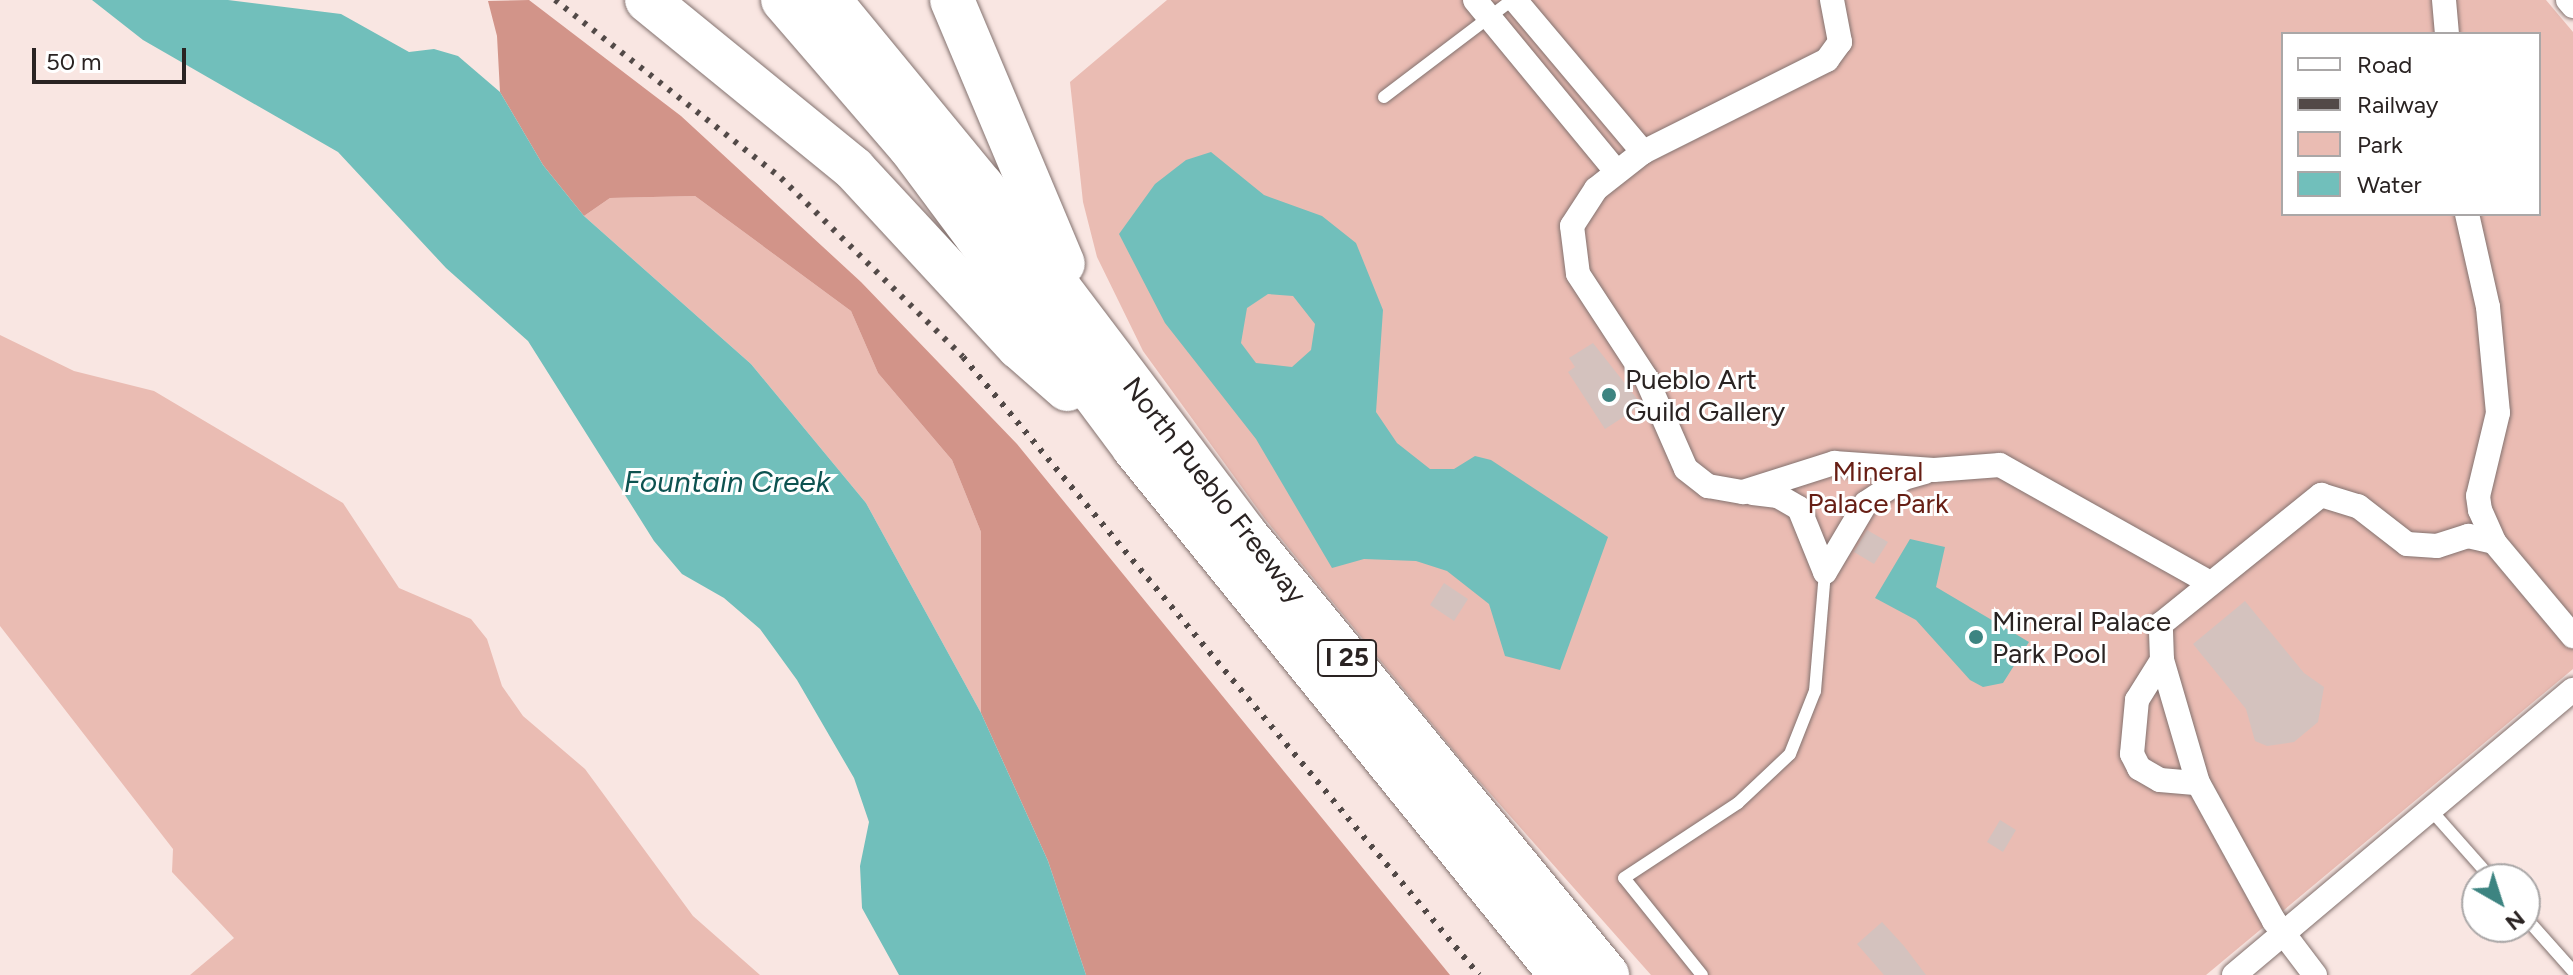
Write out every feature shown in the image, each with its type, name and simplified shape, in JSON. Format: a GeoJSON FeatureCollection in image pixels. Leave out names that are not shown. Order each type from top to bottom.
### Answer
{"type":"FeatureCollection","features":[{"type":"Feature","properties":{"kind":"highway"},"geometry":{"type":"LineString","coordinates":[[647,0],[854,169],[1019,347],[1134,448]]}},
{"type":"Feature","properties":{"kind":"highway","name":"North Pueblo Freeway"},"geometry":{"type":"LineString","coordinates":[[783,0],[910,147],[1134,448],[1561,975]]}},
{"type":"Feature","properties":{"kind":"highway","name":"North Pueblo Freeway"},"geometry":{"type":"LineString","coordinates":[[829,0],[906,88],[1245,534],[1607,975]]}},
{"type":"Feature","properties":{"kind":"highway"},"geometry":{"type":"LineString","coordinates":[[952,0],[1095,335]]}},
{"type":"Feature","properties":{"kind":"street"},"geometry":{"type":"LineString","coordinates":[[1513,0],[1643,152]]}},
{"type":"Feature","properties":{"kind":"street"},"geometry":{"type":"LineString","coordinates":[[1825,572],[1799,508],[1778,496],[1708,486],[1686,469],[1646,378],[1572,261],[1572,226],[1596,189],[1643,152],[1827,60],[1840,42],[1832,0]]}},
{"type":"Feature","properties":{"kind":"street"},"geometry":{"type":"LineString","coordinates":[[2444,0],[2447,32]]}},
{"type":"Feature","properties":{"kind":"street"},"geometry":{"type":"LineString","coordinates":[[2568,0],[2573,6]]}},
{"type":"Feature","properties":{"kind":"street"},"geometry":{"type":"LineString","coordinates":[[1482,8],[1616,171]]}},
{"type":"Feature","properties":{"kind":"street"},"geometry":{"type":"LineString","coordinates":[[2468,216],[2481,266],[2496,384],[2497,431],[2478,496],[2494,542],[2573,636]]}},
{"type":"Feature","properties":{"kind":"street"},"geometry":{"type":"LineString","coordinates":[[1743,492],[1834,463],[1934,470],[2000,465],[2207,581]]}},
{"type":"Feature","properties":{"kind":"street"},"geometry":{"type":"LineString","coordinates":[[1825,572],[1866,503],[1904,478],[1934,470]]}},
{"type":"Feature","properties":{"kind":"street"},"geometry":{"type":"LineString","coordinates":[[2315,975],[2278,928],[2198,783],[2162,660],[2165,617],[2207,581],[2321,495],[2358,506],[2407,544],[2437,546],[2468,536],[2494,542]]}},
{"type":"Feature","properties":{"kind":"street"},"geometry":{"type":"LineString","coordinates":[[2162,660],[2137,700],[2132,754],[2139,768],[2160,780],[2198,783]]}},
{"type":"Feature","properties":{"kind":"street"},"geometry":{"type":"LineString","coordinates":[[2234,975],[2278,928],[2430,809],[2573,690]]}},
{"type":"Feature","properties":{"kind":"lane"},"geometry":{"type":"LineString","coordinates":[[1384,97],[1482,8],[1513,0]]}},
{"type":"Feature","properties":{"kind":"lane"},"geometry":{"type":"LineString","coordinates":[[1702,975],[1624,878],[1738,803],[1790,754],[1815,691],[1825,572]]}},
{"type":"Feature","properties":{"kind":"lane"},"geometry":{"type":"LineString","coordinates":[[2430,809],[2478,863]]}},
{"type":"Feature","properties":{"kind":"lane"},"geometry":{"type":"LineString","coordinates":[[2541,935],[2573,971]]}},
{"type":"Feature","properties":{"kind":"green space","name":"Mineral Palace Park"},"geometry":{"type":"Polygon","coordinates":[[[1167,0],[2546,0],[2573,32],[2573,669],[2206,975],[1651,975],[1472,773],[1265,519],[1143,351],[1097,257],[1083,202],[1070,82],[1167,0]]]}},
{"type":"Feature","properties":{"kind":"green space"},"geometry":{"type":"Polygon","coordinates":[[[695,196],[851,311],[878,373],[952,460],[981,532],[981,713],[866,503],[751,364],[584,216],[610,198],[695,196]]]}},
{"type":"Feature","properties":{"kind":"green space"},"geometry":{"type":"Polygon","coordinates":[[[0,335],[74,371],[154,391],[343,503],[399,588],[471,619],[487,639],[502,686],[523,716],[585,769],[693,916],[760,975],[190,975],[234,938],[172,872],[173,849],[0,626],[0,335]]]}},
{"type":"Feature","properties":{"kind":"shaded area"},"geometry":{"type":"Polygon","coordinates":[[[529,0],[681,116],[861,282],[1017,444],[1450,975],[1086,975],[1048,861],[981,713],[981,532],[952,460],[878,373],[851,311],[695,196],[610,198],[584,216],[543,165],[500,92],[497,36],[488,1],[529,0]]]}},
{"type":"Feature","properties":{"kind":"water","name":"Fountain Creek"},"geometry":{"type":"Polygon","coordinates":[[[92,0],[228,0],[341,14],[409,52],[434,49],[458,56],[500,92],[543,165],[584,216],[751,364],[866,503],[981,713],[1048,861],[1086,975],[899,975],[862,908],[860,866],[869,822],[854,778],[797,680],[760,629],[724,598],[682,574],[654,541],[528,341],[446,268],[338,152],[143,40],[92,0]]]}},
{"type":"Feature","properties":{"kind":"water"},"geometry":{"type":"Polygon","coordinates":[[[1211,152],[1264,195],[1322,216],[1356,243],[1383,310],[1376,412],[1397,443],[1430,469],[1454,469],[1475,456],[1491,460],[1608,537],[1560,670],[1505,656],[1489,604],[1447,571],[1416,561],[1364,559],[1332,568],[1256,439],[1165,323],[1119,234],[1155,184],[1186,160],[1211,152]],[[1268,294],[1247,308],[1241,343],[1256,363],[1292,367],[1311,350],[1315,324],[1293,296],[1268,294]]]}},
{"type":"Feature","properties":{"kind":"water"},"geometry":{"type":"Polygon","coordinates":[[[1910,539],[1945,547],[1936,587],[2029,642],[2003,683],[1983,687],[1970,680],[1916,620],[1875,598],[1910,539]]]}},
{"type":"Feature","properties":{"kind":"building","name":"Pueblo Art Guild Gallery"},"geometry":{"type":"Polygon","coordinates":[[[1593,343],[1642,405],[1605,429],[1568,372],[1575,367],[1569,358],[1593,343]]]}},
{"type":"Feature","properties":{"kind":"building"},"geometry":{"type":"Polygon","coordinates":[[[1867,530],[1888,542],[1874,564],[1854,552],[1867,530]]]}},
{"type":"Feature","properties":{"kind":"building"},"geometry":{"type":"Polygon","coordinates":[[[1444,583],[1468,599],[1454,621],[1430,605],[1444,583]]]}},
{"type":"Feature","properties":{"kind":"building"},"geometry":{"type":"Polygon","coordinates":[[[2245,601],[2304,673],[2324,687],[2318,722],[2294,742],[2267,746],[2255,741],[2246,709],[2193,644],[2245,601]]]}},
{"type":"Feature","properties":{"kind":"building"},"geometry":{"type":"Polygon","coordinates":[[[2000,820],[2016,830],[2003,852],[1987,842],[2000,820]]]}},
{"type":"Feature","properties":{"kind":"building"},"geometry":{"type":"Polygon","coordinates":[[[1882,922],[1926,975],[1884,975],[1857,944],[1882,922]]]}},
{"type":"Feature","properties":{"kind":"railway"},"geometry":{"type":"LineString","coordinates":[[555,0],[781,178],[963,357],[1479,975]]}},
{"type":"Feature","properties":{"kind":"place","name":"Pueblo Art Guild Gallery"},"geometry":{"type":"Point","coordinates":[1609,395]}},
{"type":"Feature","properties":{"kind":"place","name":"Mineral Palace Park Pool"},"geometry":{"type":"Point","coordinates":[1976,637]}}]}
